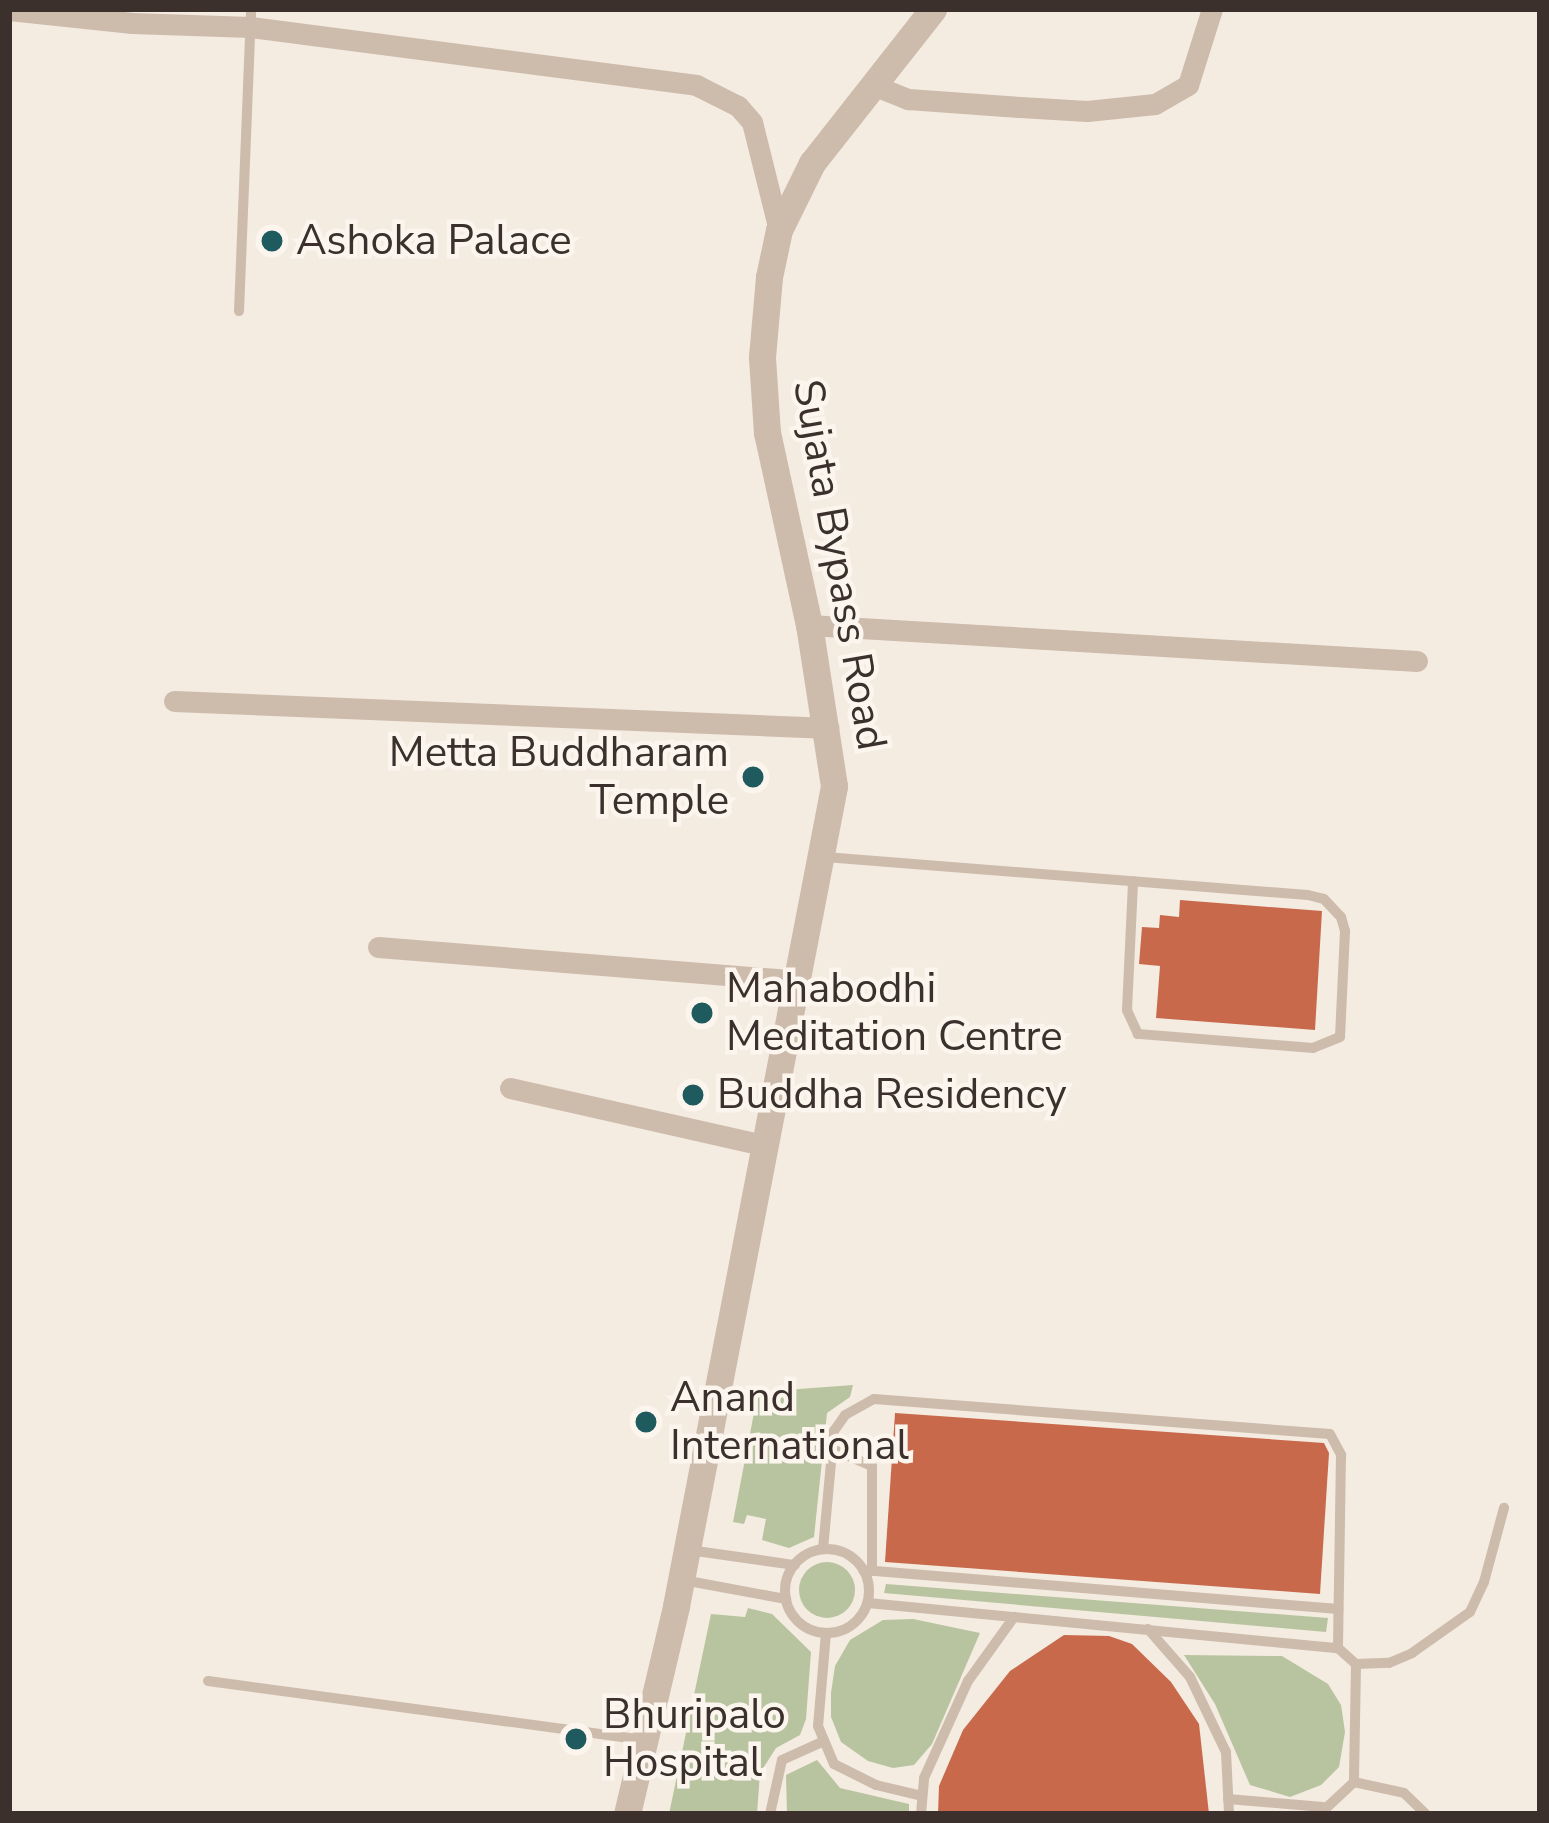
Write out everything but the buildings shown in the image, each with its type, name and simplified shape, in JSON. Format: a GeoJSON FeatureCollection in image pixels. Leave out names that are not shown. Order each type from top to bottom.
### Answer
{"type":"FeatureCollection","features":[{"type":"Feature","properties":{"kind":"street","name":"Sujata Bypass Road"},"geometry":{"type":"LineString","coordinates":[[627,1814],[681,1580],[834,786],[828,728],[763,392],[763,315],[779,230],[812,164],[891,93],[933,9]]}},
{"type":"Feature","properties":{"kind":"street"},"geometry":{"type":"LineString","coordinates":[[891,93],[1087,110],[1155,104],[1188,85],[1212,9]]}},
{"type":"Feature","properties":{"kind":"street"},"geometry":{"type":"LineString","coordinates":[[9,10],[132,23],[251,18],[595,75],[669,79],[715,91],[752,122],[779,230]]}},
{"type":"Feature","properties":{"kind":"street"},"geometry":{"type":"LineString","coordinates":[[809,625],[1417,661]]}},
{"type":"Feature","properties":{"kind":"street"},"geometry":{"type":"LineString","coordinates":[[174,700],[828,728]]}},
{"type":"Feature","properties":{"kind":"street"},"geometry":{"type":"LineString","coordinates":[[378,947],[798,981]]}},
{"type":"Feature","properties":{"kind":"street"},"geometry":{"type":"LineString","coordinates":[[510,1088],[767,1147]]}},
{"type":"Feature","properties":{"kind":"lane"},"geometry":{"type":"LineString","coordinates":[[239,311],[251,18]]}},
{"type":"Feature","properties":{"kind":"lane"},"geometry":{"type":"LineString","coordinates":[[822,856],[1133,881],[1324,899],[1341,917],[1345,931],[1340,1037],[1313,1048],[1138,1034],[1127,1010],[1133,881]]}},
{"type":"Feature","properties":{"kind":"lane"},"geometry":{"type":"LineString","coordinates":[[823,1550],[834,1431],[845,1414],[874,1400],[1330,1434],[1341,1455],[1338,1648]]}},
{"type":"Feature","properties":{"kind":"lane"},"geometry":{"type":"LineString","coordinates":[[795,1565],[786,1599],[800,1623],[826,1633],[852,1625],[868,1603],[872,1466],[832,1449]]}},
{"type":"Feature","properties":{"kind":"lane"},"geometry":{"type":"LineString","coordinates":[[868,1603],[1338,1648],[1356,1664],[1389,1663],[1412,1654],[1470,1612],[1490,1565],[1504,1508]]}},
{"type":"Feature","properties":{"kind":"lane"},"geometry":{"type":"LineString","coordinates":[[686,1550],[795,1565],[823,1550],[849,1555],[868,1570],[1338,1609]]}},
{"type":"Feature","properties":{"kind":"lane"},"geometry":{"type":"LineString","coordinates":[[681,1580],[786,1599]]}},
{"type":"Feature","properties":{"kind":"lane"},"geometry":{"type":"LineString","coordinates":[[921,1814],[924,1778],[968,1681],[1014,1616]]}},
{"type":"Feature","properties":{"kind":"lane"},"geometry":{"type":"LineString","coordinates":[[1148,1629],[1190,1677],[1226,1752],[1229,1814]]}},
{"type":"Feature","properties":{"kind":"lane"},"geometry":{"type":"LineString","coordinates":[[826,1633],[818,1726],[834,1764],[876,1785],[922,1796]]}},
{"type":"Feature","properties":{"kind":"lane"},"geometry":{"type":"LineString","coordinates":[[1228,1799],[1323,1811],[1354,1782],[1356,1664]]}},
{"type":"Feature","properties":{"kind":"lane"},"geometry":{"type":"LineString","coordinates":[[208,1681],[644,1740]]}},
{"type":"Feature","properties":{"kind":"lane"},"geometry":{"type":"LineString","coordinates":[[770,1814],[782,1760],[824,1742]]}},
{"type":"Feature","properties":{"kind":"lane"},"geometry":{"type":"LineString","coordinates":[[1354,1782],[1404,1793],[1426,1814]]}},
{"type":"Feature","properties":{"kind":"green space"},"geometry":{"type":"Polygon","coordinates":[[[853,1385],[850,1397],[827,1413],[814,1537],[789,1548],[762,1540],[766,1519],[747,1515],[744,1524],[733,1522],[758,1392],[853,1385]]]}},
{"type":"Feature","properties":{"kind":"green space"},"geometry":{"type":"Polygon","coordinates":[[[827,1562],[847,1570],[855,1590],[847,1610],[827,1618],[807,1610],[799,1590],[807,1570],[827,1562]]]}},
{"type":"Feature","properties":{"kind":"green space"},"geometry":{"type":"Polygon","coordinates":[[[886,1584],[1328,1618],[1326,1632],[884,1593],[886,1584]]]}},
{"type":"Feature","properties":{"kind":"green space"},"geometry":{"type":"Polygon","coordinates":[[[748,1608],[772,1614],[811,1652],[806,1719],[800,1735],[776,1748],[760,1773],[757,1814],[669,1814],[711,1614],[745,1617],[748,1608]]]}},
{"type":"Feature","properties":{"kind":"green space"},"geometry":{"type":"Polygon","coordinates":[[[913,1619],[980,1633],[932,1744],[914,1765],[893,1768],[868,1761],[841,1742],[831,1717],[831,1693],[835,1666],[850,1640],[883,1620],[913,1619]]]}},
{"type":"Feature","properties":{"kind":"green space"},"geometry":{"type":"Polygon","coordinates":[[[1184,1655],[1282,1656],[1328,1684],[1341,1705],[1345,1732],[1339,1767],[1321,1785],[1290,1797],[1250,1785],[1215,1704],[1184,1655]]]}},
{"type":"Feature","properties":{"kind":"green space"},"geometry":{"type":"Polygon","coordinates":[[[817,1760],[840,1788],[909,1804],[909,1814],[787,1814],[786,1775],[817,1760]]]}},
{"type":"Feature","properties":{"kind":"place","name":"Ashoka Palace"},"geometry":{"type":"Point","coordinates":[272,241]}},
{"type":"Feature","properties":{"kind":"place","name":"Metta Buddharam Temple"},"geometry":{"type":"Point","coordinates":[753,777]}},
{"type":"Feature","properties":{"kind":"place","name":"Mahabodhi Meditation Centre"},"geometry":{"type":"Point","coordinates":[702,1013]}},
{"type":"Feature","properties":{"kind":"place","name":"Buddha Residency"},"geometry":{"type":"Point","coordinates":[693,1095]}},
{"type":"Feature","properties":{"kind":"place","name":"Anand International"},"geometry":{"type":"Point","coordinates":[646,1422]}},
{"type":"Feature","properties":{"kind":"place","name":"Bhuripalo Hospital"},"geometry":{"type":"Point","coordinates":[576,1739]}}]}
